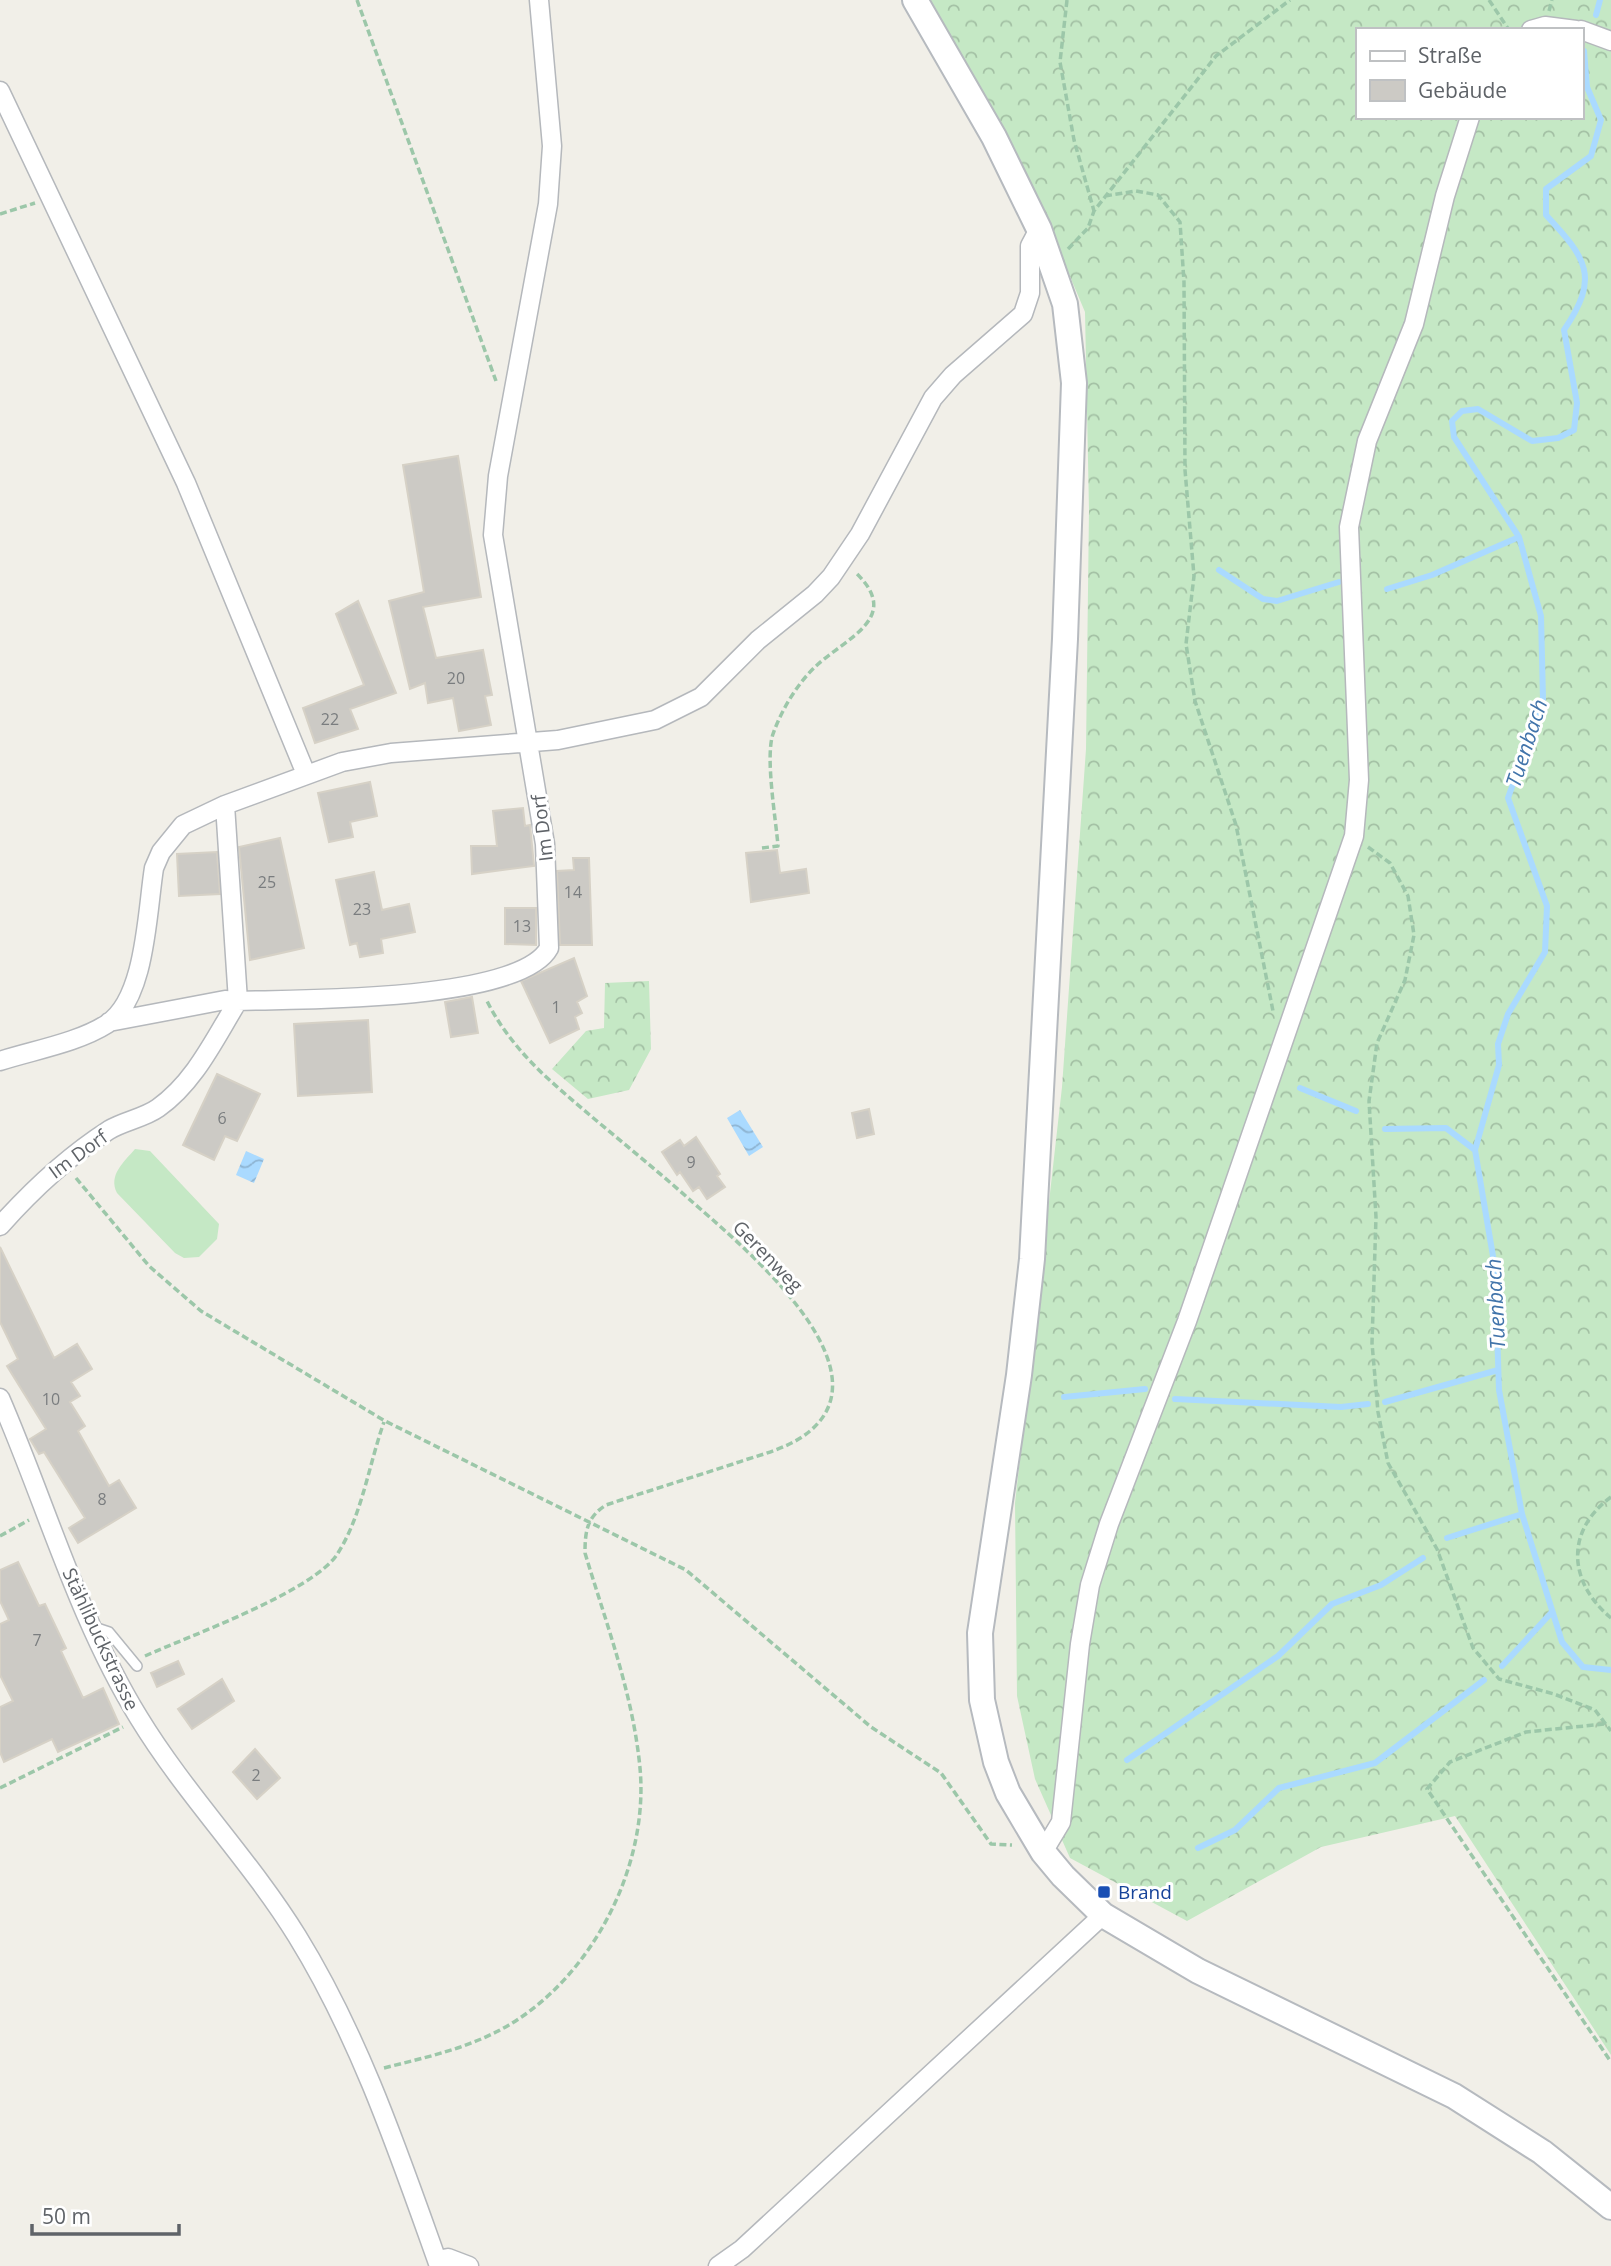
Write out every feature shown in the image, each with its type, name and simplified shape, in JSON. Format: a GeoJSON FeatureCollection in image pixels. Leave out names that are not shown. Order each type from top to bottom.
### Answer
{"type":"FeatureCollection","features":[{"type":"Feature","properties":{"kind":"street"},"geometry":{"type":"LineString","coordinates":[[531,744],[504,611],[493,535],[498,477],[544,231],[550,184],[550,113],[539,0]]}},
{"type":"Feature","properties":{"kind":"street"},"geometry":{"type":"LineString","coordinates":[[915,0],[994,137],[1051,259],[1065,304],[1070,335],[1075,409],[1042,1080],[1028,1300],[988,1574],[979,1663],[982,1700],[996,1762],[1008,1793],[1043,1852],[1103,1915],[1198,1971],[1454,2096],[1542,2152],[1611,2207]]}},
{"type":"Feature","properties":{"kind":"street"},"geometry":{"type":"LineString","coordinates":[[1538,28],[1560,28]]}},
{"type":"Feature","properties":{"kind":"street"},"geometry":{"type":"LineString","coordinates":[[1583,31],[1611,41]]}},
{"type":"Feature","properties":{"kind":"street"},"geometry":{"type":"LineString","coordinates":[[0,91],[186,484],[306,774]]}},
{"type":"Feature","properties":{"kind":"street"},"geometry":{"type":"LineString","coordinates":[[1043,1852],[1060,1822],[1080,1644],[1090,1585],[1109,1524],[1187,1321],[1354,836],[1359,780],[1349,527],[1367,441],[1414,324],[1445,196],[1469,119]]}},
{"type":"Feature","properties":{"kind":"street"},"geometry":{"type":"LineString","coordinates":[[0,1061],[94,1031],[109,1022],[128,1000],[135,985],[154,868],[161,852],[183,825],[225,805],[342,762],[391,753],[531,744],[635,724],[679,710],[701,697],[758,640],[815,594],[842,562],[877,505],[933,398],[953,375],[1023,314],[1030,293],[1030,246],[1039,229]]}},
{"type":"Feature","properties":{"kind":"street","name":"Im Dorf"},"geometry":{"type":"LineString","coordinates":[[0,1226],[37,1185],[64,1163],[111,1129],[158,1109],[192,1077],[238,1001],[349,998],[481,984],[527,969],[543,958],[549,948],[545,844],[531,744]]}},
{"type":"Feature","properties":{"kind":"street"},"geometry":{"type":"LineString","coordinates":[[109,1022],[225,1000],[238,1001],[225,805]]}},
{"type":"Feature","properties":{"kind":"street","name":"Stählibuckstrasse"},"geometry":{"type":"LineString","coordinates":[[0,1398],[92,1626],[139,1719],[296,1934],[321,1976],[366,2073],[438,2263]]}},
{"type":"Feature","properties":{"kind":"street"},"geometry":{"type":"LineString","coordinates":[[718,2266],[741,2249],[1103,1915]]}},
{"type":"Feature","properties":{"kind":"street"},"geometry":{"type":"LineString","coordinates":[[438,2263],[448,2258],[469,2266]]}},
{"type":"Feature","properties":{"kind":"lane"},"geometry":{"type":"LineString","coordinates":[[92,1626],[109,1632],[135,1664]]}},
{"type":"Feature","properties":{"kind":"path"},"geometry":{"type":"LineString","coordinates":[[357,0],[509,412]]}},
{"type":"Feature","properties":{"kind":"path"},"geometry":{"type":"LineString","coordinates":[[1067,0],[1060,62],[1074,141],[1094,211]]}},
{"type":"Feature","properties":{"kind":"path"},"geometry":{"type":"LineString","coordinates":[[1051,259],[1068,249],[1088,228],[1094,211],[1216,56],[1290,0]]}},
{"type":"Feature","properties":{"kind":"path"},"geometry":{"type":"LineString","coordinates":[[1489,0],[1508,28]]}},
{"type":"Feature","properties":{"kind":"path"},"geometry":{"type":"LineString","coordinates":[[1105,197],[1136,191],[1158,195],[1180,222],[1187,396],[1185,470],[1194,576],[1186,644],[1195,701],[1236,825],[1280,1047]]}},
{"type":"Feature","properties":{"kind":"path"},"geometry":{"type":"LineString","coordinates":[[0,214],[51,198]]}},
{"type":"Feature","properties":{"kind":"path"},"geometry":{"type":"LineString","coordinates":[[762,848],[778,846],[771,753],[774,731],[805,678],[824,659],[855,636],[874,608],[872,591],[857,573],[842,562]]}},
{"type":"Feature","properties":{"kind":"path"},"geometry":{"type":"LineString","coordinates":[[1354,836],[1390,863],[1408,896],[1414,935],[1405,981],[1377,1043],[1369,1101],[1376,1217],[1373,1343],[1378,1412],[1388,1463],[1437,1549],[1473,1648],[1499,1679],[1554,1694],[1595,1710],[1611,1731]]}},
{"type":"Feature","properties":{"kind":"path","name":"Gerenweg"},"geometry":{"type":"LineString","coordinates":[[481,984],[500,1024],[538,1068],[777,1280],[819,1341],[831,1373],[831,1397],[827,1411],[810,1432],[795,1442],[606,1505],[595,1512],[589,1522]]}},
{"type":"Feature","properties":{"kind":"path"},"geometry":{"type":"LineString","coordinates":[[64,1163],[149,1266],[201,1311],[385,1421],[687,1570],[871,1727],[941,1773],[991,1844],[1014,1845]]}},
{"type":"Feature","properties":{"kind":"path"},"geometry":{"type":"LineString","coordinates":[[135,1664],[268,1601],[328,1564],[345,1539],[385,1421]]}},
{"type":"Feature","properties":{"kind":"path"},"geometry":{"type":"LineString","coordinates":[[1611,1497],[1596,1508],[1585,1523],[1577,1542],[1577,1559],[1581,1580],[1597,1606],[1611,1618]]}},
{"type":"Feature","properties":{"kind":"path"},"geometry":{"type":"LineString","coordinates":[[0,1536],[45,1511]]}},
{"type":"Feature","properties":{"kind":"path"},"geometry":{"type":"LineString","coordinates":[[366,2073],[477,2042],[535,2007],[581,1960],[614,1902],[637,1825],[640,1771],[631,1708],[585,1553],[585,1532],[589,1522]]}},
{"type":"Feature","properties":{"kind":"path"},"geometry":{"type":"LineString","coordinates":[[0,1788],[139,1719]]}},
{"type":"Feature","properties":{"kind":"path"},"geometry":{"type":"LineString","coordinates":[[1604,1724],[1526,1732],[1450,1762],[1427,1789],[1611,2062]]}},
{"type":"Feature","properties":{"kind":"green space"},"geometry":{"type":"Polygon","coordinates":[[[929,0],[1611,0],[1611,2055],[1455,1816],[1321,1847],[1187,1921],[1070,1858],[1035,1779],[1017,1696],[1015,1503],[1062,1087],[1086,749],[1089,510],[1085,312],[1044,215],[929,0]]]}},
{"type":"Feature","properties":{"kind":"green space"},"geometry":{"type":"Polygon","coordinates":[[[649,981],[651,1049],[629,1090],[588,1099],[552,1069],[586,1031],[604,1028],[605,983],[649,981]]]}},
{"type":"Feature","properties":{"kind":"green space"},"geometry":{"type":"Polygon","coordinates":[[[135,1149],[150,1151],[219,1224],[217,1239],[199,1257],[184,1258],[175,1253],[117,1193],[114,1180],[116,1175],[135,1149]]]}},
{"type":"Feature","properties":{"kind":"water"},"geometry":{"type":"Polygon","coordinates":[[[740,1110],[763,1147],[749,1156],[727,1118],[740,1110]]]}},
{"type":"Feature","properties":{"kind":"water"},"geometry":{"type":"Polygon","coordinates":[[[246,1151],[264,1159],[254,1183],[236,1175],[246,1151]]]}},
{"type":"Feature","properties":{"kind":"building"},"geometry":{"type":"Polygon","coordinates":[[[458,456],[481,597],[423,607],[436,658],[483,650],[492,695],[485,696],[491,725],[459,731],[453,698],[428,703],[425,683],[410,689],[389,601],[424,592],[403,465],[458,456]]]}},
{"type":"Feature","properties":{"kind":"building"},"geometry":{"type":"Polygon","coordinates":[[[358,601],[396,693],[350,709],[358,729],[315,743],[303,708],[364,685],[336,614],[358,601]]]}},
{"type":"Feature","properties":{"kind":"building"},"geometry":{"type":"Polygon","coordinates":[[[370,782],[377,816],[350,822],[353,837],[329,842],[318,793],[370,782]]]}},
{"type":"Feature","properties":{"kind":"building"},"geometry":{"type":"Polygon","coordinates":[[[523,808],[525,826],[530,825],[534,866],[472,874],[471,846],[497,846],[493,811],[523,808]]]}},
{"type":"Feature","properties":{"kind":"building"},"geometry":{"type":"Polygon","coordinates":[[[280,838],[304,948],[250,960],[239,847],[280,838]]]}},
{"type":"Feature","properties":{"kind":"building"},"geometry":{"type":"Polygon","coordinates":[[[777,850],[780,873],[806,869],[809,893],[751,902],[746,853],[777,850]]]}},
{"type":"Feature","properties":{"kind":"building"},"geometry":{"type":"Polygon","coordinates":[[[217,852],[220,894],[179,896],[177,854],[217,852]]]}},
{"type":"Feature","properties":{"kind":"building"},"geometry":{"type":"Polygon","coordinates":[[[573,858],[589,858],[592,945],[560,945],[557,871],[574,870],[573,858]]]}},
{"type":"Feature","properties":{"kind":"building"},"geometry":{"type":"Polygon","coordinates":[[[374,872],[382,910],[409,904],[415,932],[381,939],[383,953],[360,957],[357,943],[350,945],[336,880],[374,872]]]}},
{"type":"Feature","properties":{"kind":"building"},"geometry":{"type":"Polygon","coordinates":[[[505,908],[536,908],[536,945],[505,944],[505,908]]]}},
{"type":"Feature","properties":{"kind":"building"},"geometry":{"type":"Polygon","coordinates":[[[574,958],[587,996],[577,1002],[582,1013],[575,1017],[579,1029],[550,1043],[521,981],[574,958]]]}},
{"type":"Feature","properties":{"kind":"building"},"geometry":{"type":"Polygon","coordinates":[[[472,997],[478,1033],[451,1037],[445,1002],[472,997]]]}},
{"type":"Feature","properties":{"kind":"building"},"geometry":{"type":"Polygon","coordinates":[[[368,1020],[372,1092],[298,1096],[294,1024],[368,1020]]]}},
{"type":"Feature","properties":{"kind":"building"},"geometry":{"type":"Polygon","coordinates":[[[217,1074],[260,1094],[237,1141],[225,1136],[214,1160],[183,1145],[217,1074]]]}},
{"type":"Feature","properties":{"kind":"building"},"geometry":{"type":"Polygon","coordinates":[[[869,1109],[874,1134],[857,1138],[852,1113],[869,1109]]]}},
{"type":"Feature","properties":{"kind":"building"},"geometry":{"type":"Polygon","coordinates":[[[696,1137],[720,1174],[717,1176],[725,1187],[707,1199],[699,1187],[693,1191],[680,1172],[677,1175],[662,1152],[680,1140],[684,1146],[696,1137]]]}},
{"type":"Feature","properties":{"kind":"building"},"geometry":{"type":"Polygon","coordinates":[[[0,1247],[54,1358],[77,1344],[92,1369],[71,1382],[80,1396],[70,1402],[85,1426],[78,1431],[109,1486],[119,1480],[136,1508],[78,1543],[69,1528],[85,1518],[44,1452],[39,1454],[30,1439],[46,1429],[7,1366],[18,1359],[0,1322],[0,1247]]]}},
{"type":"Feature","properties":{"kind":"building"},"geometry":{"type":"Polygon","coordinates":[[[18,1562],[39,1606],[45,1604],[66,1648],[61,1651],[83,1698],[103,1688],[119,1724],[58,1752],[52,1739],[4,1762],[0,1752],[0,1707],[13,1701],[0,1675],[0,1624],[9,1620],[0,1601],[0,1570],[18,1562]]]}},
{"type":"Feature","properties":{"kind":"building"},"geometry":{"type":"Polygon","coordinates":[[[178,1661],[184,1674],[157,1687],[151,1673],[178,1661]]]}},
{"type":"Feature","properties":{"kind":"building"},"geometry":{"type":"Polygon","coordinates":[[[222,1679],[234,1701],[192,1729],[178,1709],[222,1679]]]}},
{"type":"Feature","properties":{"kind":"building"},"geometry":{"type":"Polygon","coordinates":[[[255,1749],[280,1778],[257,1799],[233,1772],[255,1749]]]}},
{"type":"Feature","properties":{"kind":"waterway","name":"Tuenbach"},"geometry":{"type":"LineString","coordinates":[[1596,15],[1600,0]]}},
{"type":"Feature","properties":{"kind":"waterway","name":"Tuenbach"},"geometry":{"type":"LineString","coordinates":[[1584,51],[1587,87],[1601,120],[1591,156],[1546,189],[1546,215],[1571,244],[1584,269],[1582,296],[1564,330],[1577,403],[1574,430],[1558,438],[1532,441],[1478,409],[1462,411],[1452,421],[1454,437],[1519,537],[1541,616],[1543,699],[1508,798],[1547,906],[1545,952],[1508,1014],[1498,1044],[1499,1065],[1475,1150],[1495,1268],[1499,1390],[1522,1514],[1562,1642],[1583,1667],[1611,1670]]}},
{"type":"Feature","properties":{"kind":"waterway"},"geometry":{"type":"LineString","coordinates":[[1387,589],[1432,575],[1519,537]]}},
{"type":"Feature","properties":{"kind":"waterway"},"geometry":{"type":"LineString","coordinates":[[1219,570],[1263,599],[1277,601],[1339,582]]}},
{"type":"Feature","properties":{"kind":"waterway"},"geometry":{"type":"LineString","coordinates":[[1300,1088],[1356,1111]]}},
{"type":"Feature","properties":{"kind":"waterway"},"geometry":{"type":"LineString","coordinates":[[1385,1129],[1446,1128],[1475,1150]]}},
{"type":"Feature","properties":{"kind":"waterway"},"geometry":{"type":"LineString","coordinates":[[1385,1402],[1498,1370]]}},
{"type":"Feature","properties":{"kind":"waterway"},"geometry":{"type":"LineString","coordinates":[[1064,1397],[1145,1389]]}},
{"type":"Feature","properties":{"kind":"waterway"},"geometry":{"type":"LineString","coordinates":[[1175,1399],[1341,1407],[1368,1404]]}},
{"type":"Feature","properties":{"kind":"waterway"},"geometry":{"type":"LineString","coordinates":[[1447,1538],[1522,1514]]}},
{"type":"Feature","properties":{"kind":"waterway"},"geometry":{"type":"LineString","coordinates":[[1127,1760],[1278,1656],[1332,1604],[1381,1585],[1423,1558]]}},
{"type":"Feature","properties":{"kind":"waterway"},"geometry":{"type":"LineString","coordinates":[[1502,1666],[1552,1612]]}},
{"type":"Feature","properties":{"kind":"waterway"},"geometry":{"type":"LineString","coordinates":[[1198,1848],[1235,1830],[1279,1788],[1375,1763],[1484,1680]]}},
{"type":"Feature","properties":{"kind":"place","name":"Brand"},"geometry":{"type":"Point","coordinates":[1104,1892]}}]}
